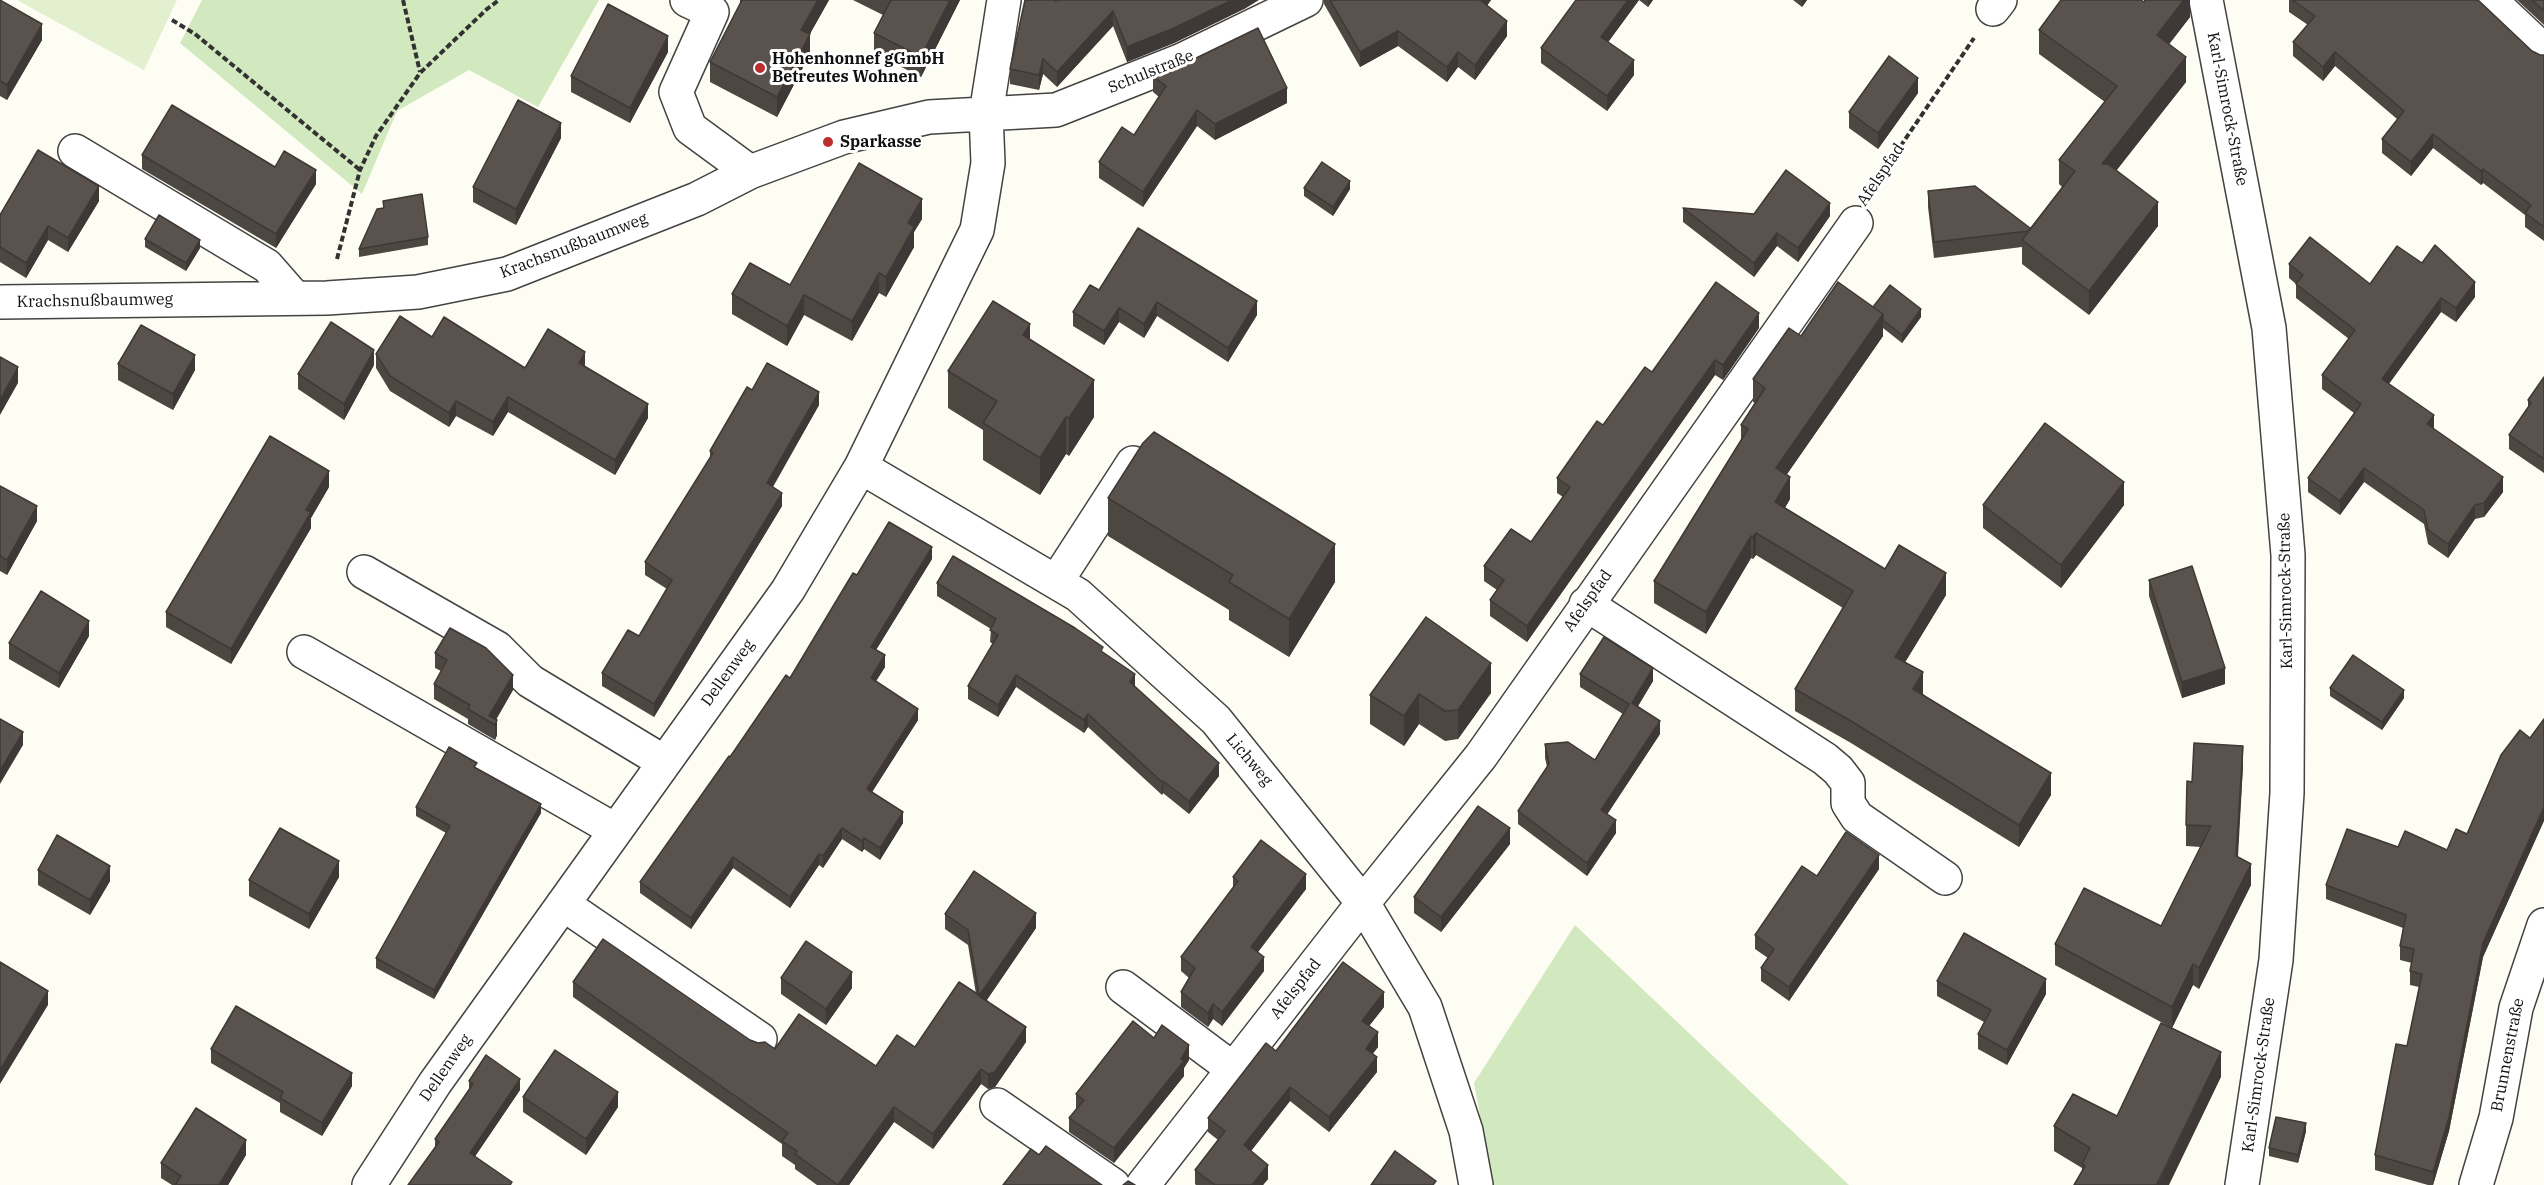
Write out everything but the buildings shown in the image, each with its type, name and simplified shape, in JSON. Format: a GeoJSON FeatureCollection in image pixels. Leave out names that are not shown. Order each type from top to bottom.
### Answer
{"type":"FeatureCollection","features":[{"type":"Feature","properties":{"kind":"street"},"geometry":{"type":"LineString","coordinates":[[687,0],[712,12],[676,92],[690,128],[750,172]]}},
{"type":"Feature","properties":{"kind":"street","name":"Dellenweg"},"geometry":{"type":"LineString","coordinates":[[369,1185],[435,1083],[788,590],[861,467],[977,230],[988,163],[987,114],[1004,0]]}},
{"type":"Feature","properties":{"kind":"street","name":"Schulstraße"},"geometry":{"type":"LineString","coordinates":[[987,114],[1056,110],[1182,60],[1306,0]]}},
{"type":"Feature","properties":{"kind":"street","name":"Karl-Simrock-Straße"},"geometry":{"type":"LineString","coordinates":[[2206,0],[2269,328],[2288,555],[2287,793],[2277,948],[2242,1185]]}},
{"type":"Feature","properties":{"kind":"street"},"geometry":{"type":"LineString","coordinates":[[2490,0],[2544,51]]}},
{"type":"Feature","properties":{"kind":"street","name":"Krachsnußbaumweg"},"geometry":{"type":"LineString","coordinates":[[0,302],[327,298],[418,292],[507,274],[696,200],[750,172],[844,137],[929,117],[987,114]]}},
{"type":"Feature","properties":{"kind":"street"},"geometry":{"type":"LineString","coordinates":[[75,151],[267,266],[295,298]]}},
{"type":"Feature","properties":{"kind":"street","name":"Afelspfad"},"geometry":{"type":"LineString","coordinates":[[1143,1185],[1481,756],[1856,223]]}},
{"type":"Feature","properties":{"kind":"street"},"geometry":{"type":"LineString","coordinates":[[1056,582],[1128,469],[1152,445],[1159,445]]}},
{"type":"Feature","properties":{"kind":"street","name":"Lichweg"},"geometry":{"type":"LineString","coordinates":[[861,467],[1078,595],[1216,720],[1363,903],[1425,1007],[1466,1131],[1476,1185]]}},
{"type":"Feature","properties":{"kind":"street"},"geometry":{"type":"LineString","coordinates":[[364,572],[497,648],[530,681],[664,762]]}},
{"type":"Feature","properties":{"kind":"street"},"geometry":{"type":"LineString","coordinates":[[1586,604],[1825,759],[1848,783],[1848,803],[1857,817],[1945,878]]}},
{"type":"Feature","properties":{"kind":"street"},"geometry":{"type":"LineString","coordinates":[[304,652],[615,830]]}},
{"type":"Feature","properties":{"kind":"street"},"geometry":{"type":"LineString","coordinates":[[563,904],[760,1040]]}},
{"type":"Feature","properties":{"kind":"street","name":"Brunnenstraße"},"geometry":{"type":"LineString","coordinates":[[2476,1185],[2496,1118],[2516,1008],[2536,976],[2544,925]]}},
{"type":"Feature","properties":{"kind":"street"},"geometry":{"type":"LineString","coordinates":[[1123,987],[1233,1069]]}},
{"type":"Feature","properties":{"kind":"street"},"geometry":{"type":"LineString","coordinates":[[997,1105],[1113,1185]]}},
{"type":"Feature","properties":{"kind":"path"},"geometry":{"type":"LineString","coordinates":[[403,0],[420,73]]}},
{"type":"Feature","properties":{"kind":"path"},"geometry":{"type":"LineString","coordinates":[[327,298],[360,170],[376,136],[420,73],[499,0]]}},
{"type":"Feature","properties":{"kind":"path","name":"Afelspfad"},"geometry":{"type":"LineString","coordinates":[[1856,223],[1851,219],[1997,4]]}},
{"type":"Feature","properties":{"kind":"path"},"geometry":{"type":"LineString","coordinates":[[172,21],[195,34],[360,170]]}},
{"type":"Feature","properties":{"kind":"green space"},"geometry":{"type":"Polygon","coordinates":[[[17,0],[177,0],[144,70],[17,0]]]}},
{"type":"Feature","properties":{"kind":"green space"},"geometry":{"type":"Polygon","coordinates":[[[202,0],[599,0],[538,107],[469,70],[397,111],[362,194],[180,43],[202,0]]]}},
{"type":"Feature","properties":{"kind":"green space"},"geometry":{"type":"Polygon","coordinates":[[[1575,925],[1849,1185],[1493,1185],[1474,1083],[1575,925]]]}},
{"type":"Feature","properties":{"kind":"place","name":"Hohenhonnef gGmbH Betreutes Wohnen"},"geometry":{"type":"Point","coordinates":[760,68]}},
{"type":"Feature","properties":{"kind":"place","name":"Sparkasse"},"geometry":{"type":"Point","coordinates":[828,142]}}]}
